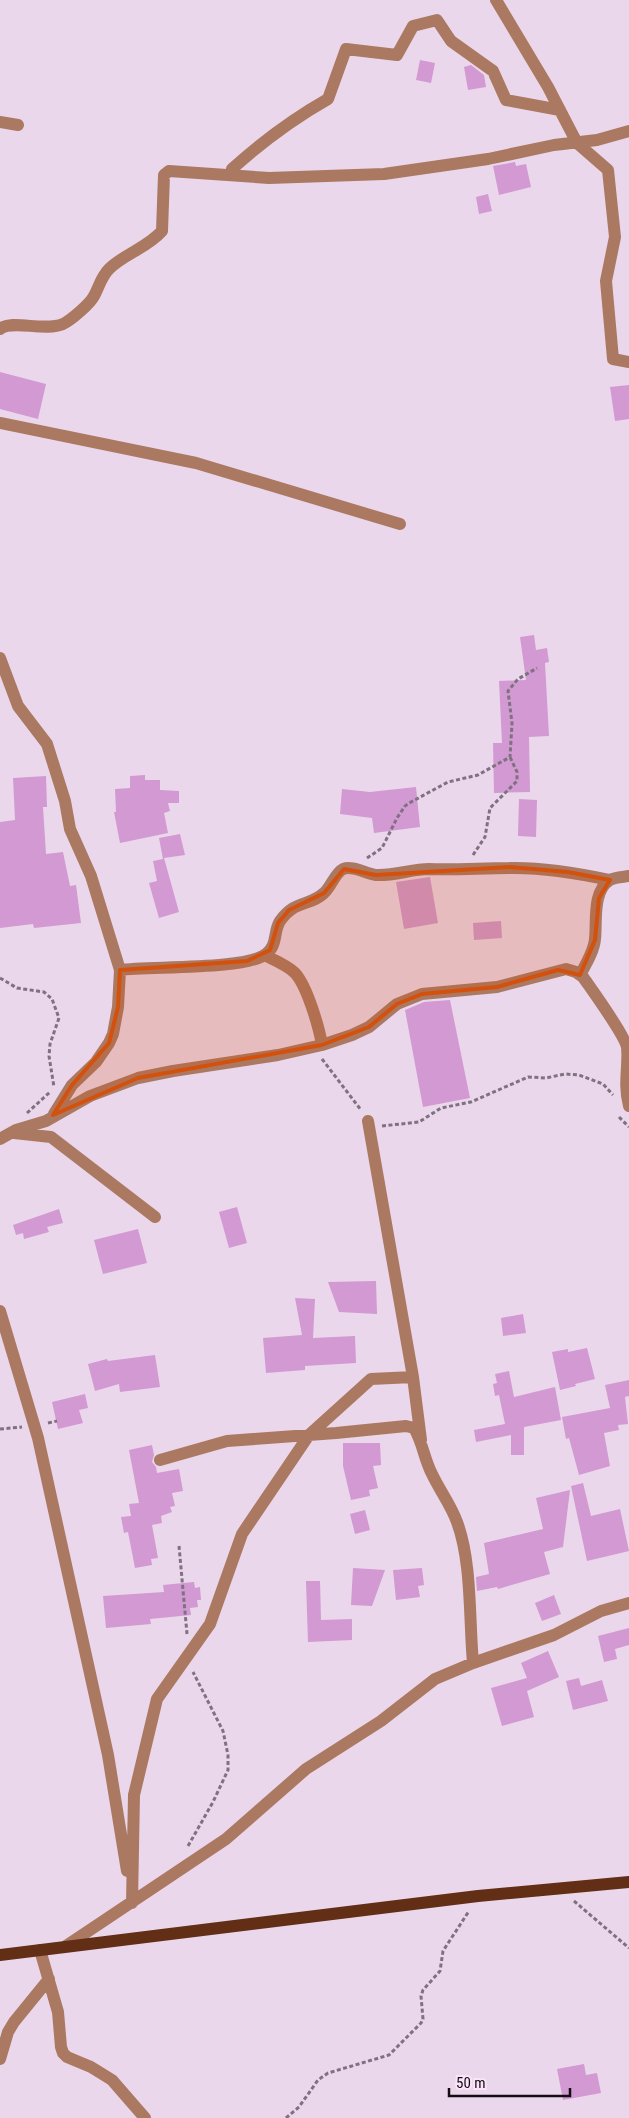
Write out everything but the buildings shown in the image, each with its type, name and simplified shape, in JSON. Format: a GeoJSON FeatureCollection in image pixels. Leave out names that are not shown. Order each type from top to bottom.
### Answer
{"type":"FeatureCollection","features":[{"type":"Feature","properties":{"kind":"main road"},"geometry":{"type":"LineString","coordinates":[[0,1955],[478,1896],[629,1882]]}},
{"type":"Feature","properties":{"kind":"street"},"geometry":{"type":"LineString","coordinates":[[496,0],[577,143],[608,170],[615,237],[606,281],[613,359],[629,362]]}},
{"type":"Feature","properties":{"kind":"street"},"geometry":{"type":"LineString","coordinates":[[232,169],[279,129],[328,99],[346,49],[397,55],[413,26],[437,20],[451,41],[492,71],[506,100],[560,110]]}},
{"type":"Feature","properties":{"kind":"street"},"geometry":{"type":"LineString","coordinates":[[0,122],[18,125]]}},
{"type":"Feature","properties":{"kind":"street"},"geometry":{"type":"LineString","coordinates":[[0,329],[8,324],[44,328],[58,326],[70,320],[88,304],[105,274],[111,268],[144,246],[162,231],[162,186],[164,175],[168,172],[269,178],[384,174],[488,159],[554,145],[597,140],[629,131]]}},
{"type":"Feature","properties":{"kind":"street"},"geometry":{"type":"LineString","coordinates":[[0,423],[196,463],[400,524]]}},
{"type":"Feature","properties":{"kind":"street"},"geometry":{"type":"LineString","coordinates":[[0,658],[18,706],[47,744],[65,801],[70,829],[91,876],[120,970],[118,1007],[113,1034],[109,1043],[96,1062],[72,1085],[54,1115]]}},
{"type":"Feature","properties":{"kind":"street"},"geometry":{"type":"LineString","coordinates":[[120,970],[141,967],[220,964],[252,960],[264,955],[275,942],[278,923],[289,910],[324,893],[341,871],[346,869],[376,875],[430,869],[519,868],[568,872],[610,880],[629,876]]}},
{"type":"Feature","properties":{"kind":"street"},"geometry":{"type":"LineString","coordinates":[[580,975],[595,940],[599,898],[610,880]]}},
{"type":"Feature","properties":{"kind":"street"},"geometry":{"type":"LineString","coordinates":[[264,955],[293,971],[300,979],[319,1029],[317,1046]]}},
{"type":"Feature","properties":{"kind":"street"},"geometry":{"type":"LineString","coordinates":[[6,1136],[46,1121],[90,1096],[138,1078],[278,1056],[317,1046],[352,1035],[369,1027],[397,1004],[422,994],[497,987],[558,970],[572,970],[580,975],[617,1028],[627,1046],[625,1091],[629,1106]]}},
{"type":"Feature","properties":{"kind":"street"},"geometry":{"type":"LineString","coordinates":[[368,1121],[413,1377],[421,1440],[430,1472],[458,1522],[464,1545],[473,1663]]}},
{"type":"Feature","properties":{"kind":"street"},"geometry":{"type":"LineString","coordinates":[[6,1136],[51,1137],[155,1217]]}},
{"type":"Feature","properties":{"kind":"street"},"geometry":{"type":"LineString","coordinates":[[0,1311],[38,1438],[108,1755],[132,1903]]}},
{"type":"Feature","properties":{"kind":"street"},"geometry":{"type":"LineString","coordinates":[[132,1903],[134,1795],[157,1699],[210,1624],[242,1534],[309,1435],[371,1379],[413,1377]]}},
{"type":"Feature","properties":{"kind":"street"},"geometry":{"type":"LineString","coordinates":[[160,1460],[227,1441],[406,1426],[414,1428],[421,1440]]}},
{"type":"Feature","properties":{"kind":"street"},"geometry":{"type":"LineString","coordinates":[[66,1946],[226,1839],[306,1768],[381,1721],[435,1679],[473,1663],[554,1635],[601,1611],[629,1603]]}},
{"type":"Feature","properties":{"kind":"street"},"geometry":{"type":"LineString","coordinates":[[40,1950],[58,2012],[61,2047],[64,2055],[91,2067],[112,2080],[145,2118]]}},
{"type":"Feature","properties":{"kind":"street"},"geometry":{"type":"LineString","coordinates":[[0,2059],[8,2032],[14,2022],[49,1980]]}},
{"type":"Feature","properties":{"kind":"path"},"geometry":{"type":"LineString","coordinates":[[463,870],[485,837],[490,808],[517,781],[517,772],[510,757],[512,723],[508,691],[518,679],[537,668]]}},
{"type":"Feature","properties":{"kind":"path"},"geometry":{"type":"LineString","coordinates":[[346,869],[370,857],[382,848],[405,806],[420,796],[453,780],[478,775],[510,757]]}},
{"type":"Feature","properties":{"kind":"path"},"geometry":{"type":"LineString","coordinates":[[0,978],[16,988],[44,992],[52,999],[59,1018],[50,1044],[54,1090]]}},
{"type":"Feature","properties":{"kind":"path"},"geometry":{"type":"LineString","coordinates":[[317,1046],[373,1126],[419,1122],[441,1108],[471,1102],[516,1081],[528,1078],[546,1078],[565,1074],[579,1075],[603,1084],[614,1097]]}},
{"type":"Feature","properties":{"kind":"path"},"geometry":{"type":"LineString","coordinates":[[616,1110],[619,1117],[629,1127]]}},
{"type":"Feature","properties":{"kind":"path"},"geometry":{"type":"LineString","coordinates":[[179,1546],[192,1669],[223,1732],[228,1756],[228,1770],[213,1802],[185,1852]]}},
{"type":"Feature","properties":{"kind":"path"},"geometry":{"type":"LineString","coordinates":[[558,1888],[603,1924],[629,1948]]}},
{"type":"Feature","properties":{"kind":"path"},"geometry":{"type":"LineString","coordinates":[[286,2118],[299,2107],[318,2080],[328,2073],[389,2055],[421,2023],[423,2019],[422,1990],[440,1971],[443,1952],[478,1896]]}},
{"type":"Feature","properties":{"kind":"highlighted area"},"geometry":{"type":"Polygon","coordinates":[[[510,867],[568,872],[610,880],[599,898],[595,940],[580,975],[558,970],[497,987],[422,994],[397,1004],[369,1027],[322,1045],[138,1078],[53,1115],[72,1085],[109,1043],[118,1007],[120,970],[247,961],[270,950],[278,923],[289,910],[324,893],[344,869],[376,875],[510,867]]]}}]}
